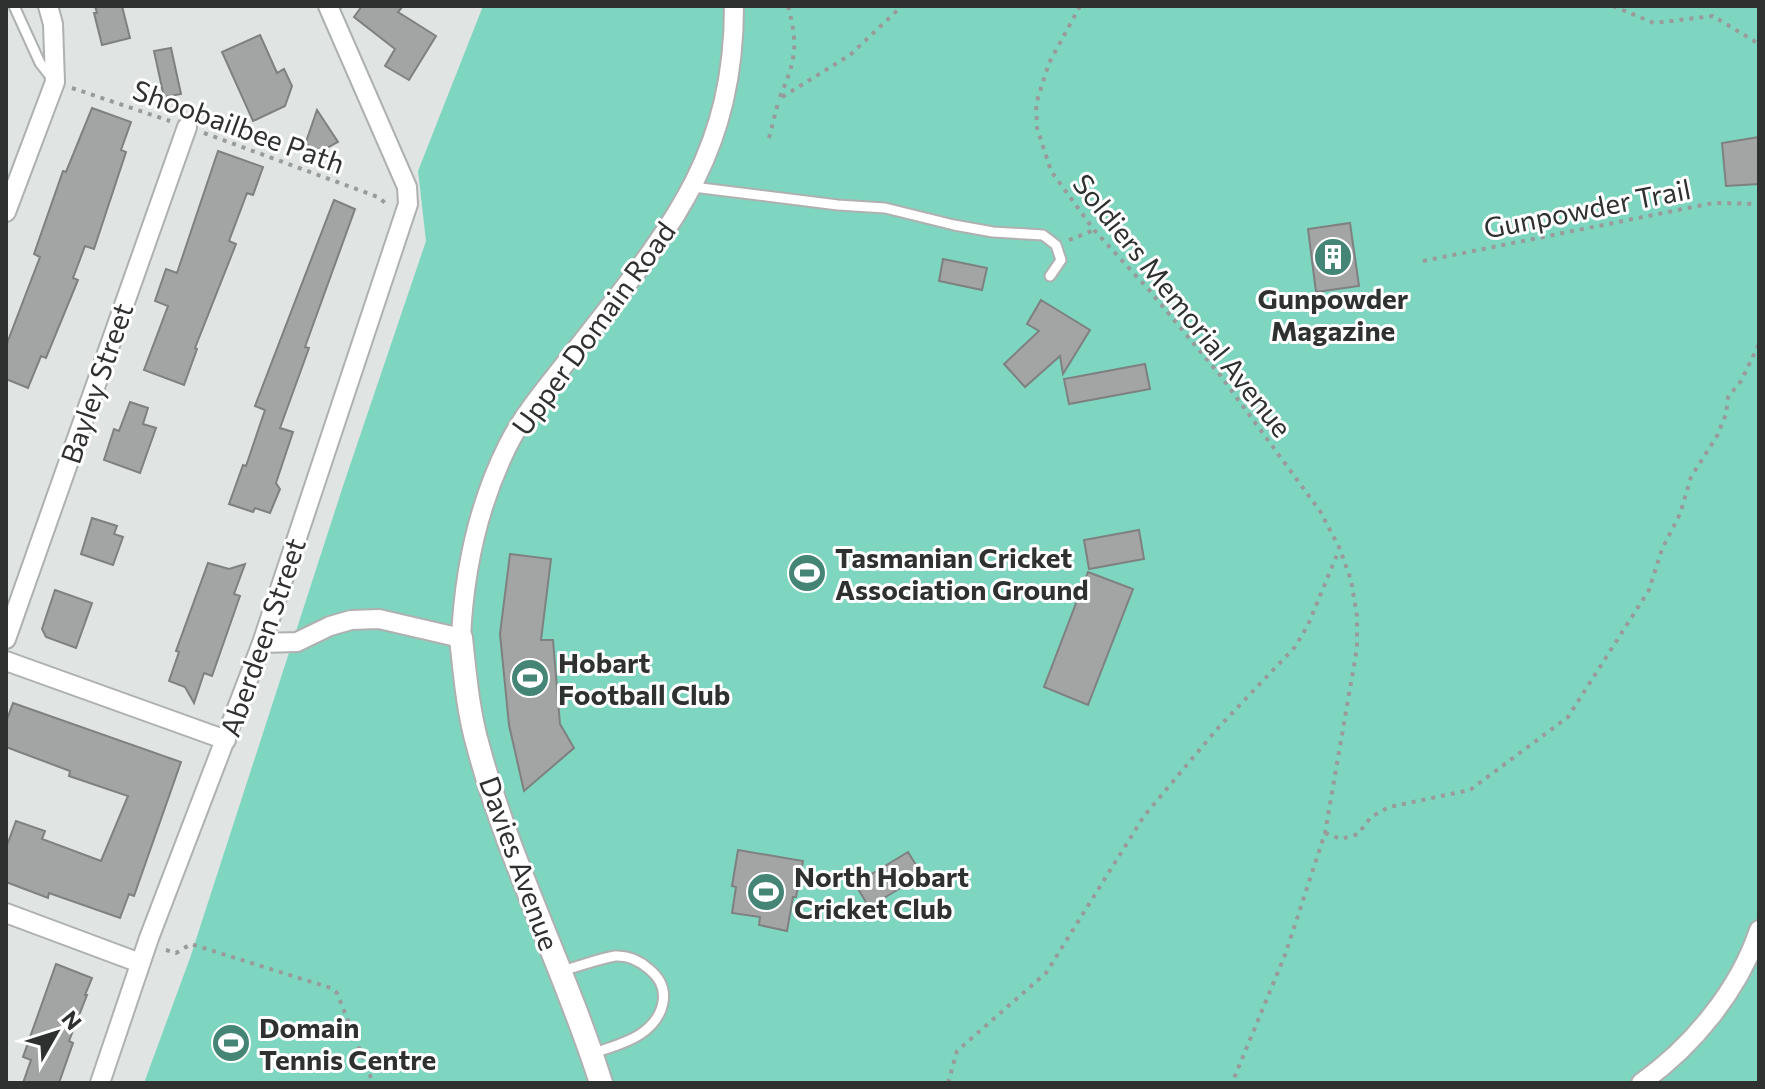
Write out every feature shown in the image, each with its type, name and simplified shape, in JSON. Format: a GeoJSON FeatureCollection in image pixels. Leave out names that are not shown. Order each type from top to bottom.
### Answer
{"type":"FeatureCollection","features":[{"type":"Feature","properties":{"kind":"street"},"geometry":{"type":"LineString","coordinates":[[6,212],[55,82],[53,24],[48,6]]}},
{"type":"Feature","properties":{"kind":"street","name":"Aberdeen Street"},"geometry":{"type":"LineString","coordinates":[[100,1083],[140,963],[262,643],[408,204],[407,187],[328,6]]}},
{"type":"Feature","properties":{"kind":"street","name":"Upper Domain Road"},"geometry":{"type":"LineString","coordinates":[[461,638],[463,592],[472,547],[509,442],[646,259],[693,187],[715,136],[726,99],[733,49],[734,6]]}},
{"type":"Feature","properties":{"kind":"street","name":"Bayley Street"},"geometry":{"type":"LineString","coordinates":[[6,639],[187,127]]}},
{"type":"Feature","properties":{"kind":"street"},"geometry":{"type":"LineString","coordinates":[[262,643],[297,642],[351,620],[379,619],[461,638]]}},
{"type":"Feature","properties":{"kind":"street","name":"Davies Avenue"},"geometry":{"type":"LineString","coordinates":[[461,638],[467,694],[478,746],[521,871],[601,1083]]}},
{"type":"Feature","properties":{"kind":"street"},"geometry":{"type":"LineString","coordinates":[[6,661],[226,740]]}},
{"type":"Feature","properties":{"kind":"street"},"geometry":{"type":"LineString","coordinates":[[6,913],[140,963]]}},
{"type":"Feature","properties":{"kind":"street"},"geometry":{"type":"LineString","coordinates":[[1641,1083],[1670,1063],[1711,1016],[1752,950],[1759,930]]}},
{"type":"Feature","properties":{"kind":"lane"},"geometry":{"type":"LineString","coordinates":[[14,6],[40,63],[55,82]]}},
{"type":"Feature","properties":{"kind":"lane"},"geometry":{"type":"LineString","coordinates":[[693,187],[885,208],[993,232],[1043,235],[1056,245],[1061,260],[1050,276]]}},
{"type":"Feature","properties":{"kind":"lane"},"geometry":{"type":"LineString","coordinates":[[561,971],[616,956],[632,957],[655,973],[664,986],[665,1003],[647,1028],[639,1035],[592,1054]]}},
{"type":"Feature","properties":{"kind":"path"},"geometry":{"type":"LineString","coordinates":[[769,138],[779,99],[794,64],[795,44],[788,6]]}},
{"type":"Feature","properties":{"kind":"path"},"geometry":{"type":"LineString","coordinates":[[779,99],[850,55],[902,6]]}},
{"type":"Feature","properties":{"kind":"path","name":"Soldiers Memorial Avenue"},"geometry":{"type":"LineString","coordinates":[[1080,6],[1049,63],[1036,104],[1037,128],[1051,171],[1094,230],[1220,375],[1320,511],[1339,547],[1351,580],[1355,604],[1357,648],[1325,833],[1285,955],[1232,1083]]}},
{"type":"Feature","properties":{"kind":"path"},"geometry":{"type":"LineString","coordinates":[[1613,6],[1654,23],[1713,16],[1759,44]]}},
{"type":"Feature","properties":{"kind":"path","name":"Shoobailbee Path"},"geometry":{"type":"LineString","coordinates":[[55,82],[378,197],[404,219]]}},
{"type":"Feature","properties":{"kind":"path","name":"Gunpowder Trail"},"geometry":{"type":"LineString","coordinates":[[1423,261],[1713,203],[1759,204]]}},
{"type":"Feature","properties":{"kind":"path"},"geometry":{"type":"LineString","coordinates":[[1056,245],[1094,230]]}},
{"type":"Feature","properties":{"kind":"path"},"geometry":{"type":"LineString","coordinates":[[1325,833],[1341,839],[1358,834],[1371,817],[1389,807],[1470,790],[1568,717],[1649,590],[1662,549],[1680,514],[1691,477],[1717,436],[1726,414],[1728,397],[1741,381],[1759,344]]}},
{"type":"Feature","properties":{"kind":"path"},"geometry":{"type":"LineString","coordinates":[[948,1083],[957,1051],[1046,973],[1144,816],[1217,729],[1295,647],[1308,625],[1339,547]]}},
{"type":"Feature","properties":{"kind":"path"},"geometry":{"type":"LineString","coordinates":[[163,949],[176,953],[191,944],[331,988],[337,993],[373,1083]]}},
{"type":"Feature","properties":{"kind":"green space"},"geometry":{"type":"Polygon","coordinates":[[[483,6],[1759,6],[1759,1083],[144,1083],[190,958],[426,241],[418,171],[483,6]]]}},
{"type":"Feature","properties":{"kind":"building"},"geometry":{"type":"Polygon","coordinates":[[[95,6],[122,6],[130,38],[102,45],[95,6]]]}},
{"type":"Feature","properties":{"kind":"building"},"geometry":{"type":"Polygon","coordinates":[[[362,6],[403,6],[398,12],[436,36],[409,80],[385,66],[395,49],[354,17],[362,6]]]}},
{"type":"Feature","properties":{"kind":"building"},"geometry":{"type":"Polygon","coordinates":[[[260,35],[277,73],[284,69],[292,86],[285,106],[253,121],[222,52],[260,35]]]}},
{"type":"Feature","properties":{"kind":"building"},"geometry":{"type":"Polygon","coordinates":[[[171,48],[181,94],[164,97],[154,51],[171,48]]]}},
{"type":"Feature","properties":{"kind":"building"},"geometry":{"type":"Polygon","coordinates":[[[92,108],[131,122],[121,150],[126,152],[94,249],[85,246],[73,278],[78,280],[46,358],[41,356],[28,388],[6,379],[6,346],[40,257],[34,254],[63,171],[66,172],[92,108]]]}},
{"type":"Feature","properties":{"kind":"building"},"geometry":{"type":"Polygon","coordinates":[[[317,110],[338,142],[314,155],[306,142],[317,110]]]}},
{"type":"Feature","properties":{"kind":"building"},"geometry":{"type":"Polygon","coordinates":[[[1759,137],[1759,184],[1726,186],[1722,143],[1759,137]]]}},
{"type":"Feature","properties":{"kind":"building"},"geometry":{"type":"Polygon","coordinates":[[[218,151],[263,167],[253,195],[247,193],[229,241],[236,244],[195,348],[184,385],[144,370],[168,306],[155,301],[166,269],[177,273],[218,151]]]}},
{"type":"Feature","properties":{"kind":"building"},"geometry":{"type":"Polygon","coordinates":[[[334,200],[355,209],[305,347],[309,348],[280,428],[293,432],[276,483],[280,489],[270,513],[255,508],[253,512],[229,504],[265,410],[255,406],[334,200]]]}},
{"type":"Feature","properties":{"kind":"building","name":"Gunpowder Magazine"},"geometry":{"type":"Polygon","coordinates":[[[1350,223],[1359,286],[1316,292],[1308,229],[1350,223]]]}},
{"type":"Feature","properties":{"kind":"building"},"geometry":{"type":"Polygon","coordinates":[[[943,259],[987,268],[982,290],[939,281],[943,259]]]}},
{"type":"Feature","properties":{"kind":"building"},"geometry":{"type":"Polygon","coordinates":[[[1041,300],[1090,330],[1063,374],[1060,356],[1025,387],[1004,364],[1039,331],[1027,324],[1041,300]]]}},
{"type":"Feature","properties":{"kind":"building"},"geometry":{"type":"Polygon","coordinates":[[[1145,364],[1150,389],[1069,404],[1064,379],[1145,364]]]}},
{"type":"Feature","properties":{"kind":"building"},"geometry":{"type":"Polygon","coordinates":[[[130,402],[148,408],[143,424],[156,428],[140,473],[104,460],[114,429],[119,431],[130,402]]]}},
{"type":"Feature","properties":{"kind":"building"},"geometry":{"type":"Polygon","coordinates":[[[92,518],[117,526],[114,534],[123,537],[113,565],[81,554],[92,518]]]}},
{"type":"Feature","properties":{"kind":"building"},"geometry":{"type":"Polygon","coordinates":[[[1139,530],[1144,559],[1089,569],[1084,540],[1139,530]]]}},
{"type":"Feature","properties":{"kind":"building"},"geometry":{"type":"Polygon","coordinates":[[[510,554],[551,559],[541,640],[553,640],[560,724],[574,748],[524,791],[509,725],[500,634],[510,554]]]}},
{"type":"Feature","properties":{"kind":"building"},"geometry":{"type":"Polygon","coordinates":[[[208,563],[229,569],[245,564],[234,594],[240,596],[212,676],[204,673],[194,703],[185,687],[169,681],[179,652],[176,651],[208,563]]]}},
{"type":"Feature","properties":{"kind":"building"},"geometry":{"type":"Polygon","coordinates":[[[1088,572],[1133,589],[1088,705],[1044,687],[1088,572]]]}},
{"type":"Feature","properties":{"kind":"building"},"geometry":{"type":"Polygon","coordinates":[[[55,590],[92,603],[76,648],[46,637],[42,629],[55,590]]]}},
{"type":"Feature","properties":{"kind":"building"},"geometry":{"type":"Polygon","coordinates":[[[13,703],[181,762],[134,896],[129,894],[120,918],[49,893],[48,898],[6,882],[6,848],[16,821],[45,831],[42,839],[101,861],[128,796],[69,776],[70,771],[6,747],[6,722],[13,703]]]}},
{"type":"Feature","properties":{"kind":"building","name":"North Hobart Cricket Club"},"geometry":{"type":"Polygon","coordinates":[[[738,850],[803,861],[787,931],[759,925],[760,917],[732,913],[736,887],[732,886],[738,850]]]}},
{"type":"Feature","properties":{"kind":"building"},"geometry":{"type":"Polygon","coordinates":[[[908,852],[922,875],[869,907],[855,884],[908,852]]]}},
{"type":"Feature","properties":{"kind":"building"},"geometry":{"type":"Polygon","coordinates":[[[56,964],[92,978],[69,1041],[73,1043],[59,1083],[23,1083],[31,1060],[23,1057],[56,964]]]}},
{"type":"Feature","properties":{"kind":"place","name":"Gunpowder Magazine"},"geometry":{"type":"Point","coordinates":[1333,257]}},
{"type":"Feature","properties":{"kind":"place","name":"Tasmanian Cricket Association Ground"},"geometry":{"type":"Point","coordinates":[807,573]}},
{"type":"Feature","properties":{"kind":"place","name":"Hobart Football Club"},"geometry":{"type":"Point","coordinates":[530,678]}},
{"type":"Feature","properties":{"kind":"place","name":"North Hobart Cricket Club"},"geometry":{"type":"Point","coordinates":[766,892]}},
{"type":"Feature","properties":{"kind":"place","name":"Domain Tennis Centre"},"geometry":{"type":"Point","coordinates":[231,1043]}}]}
